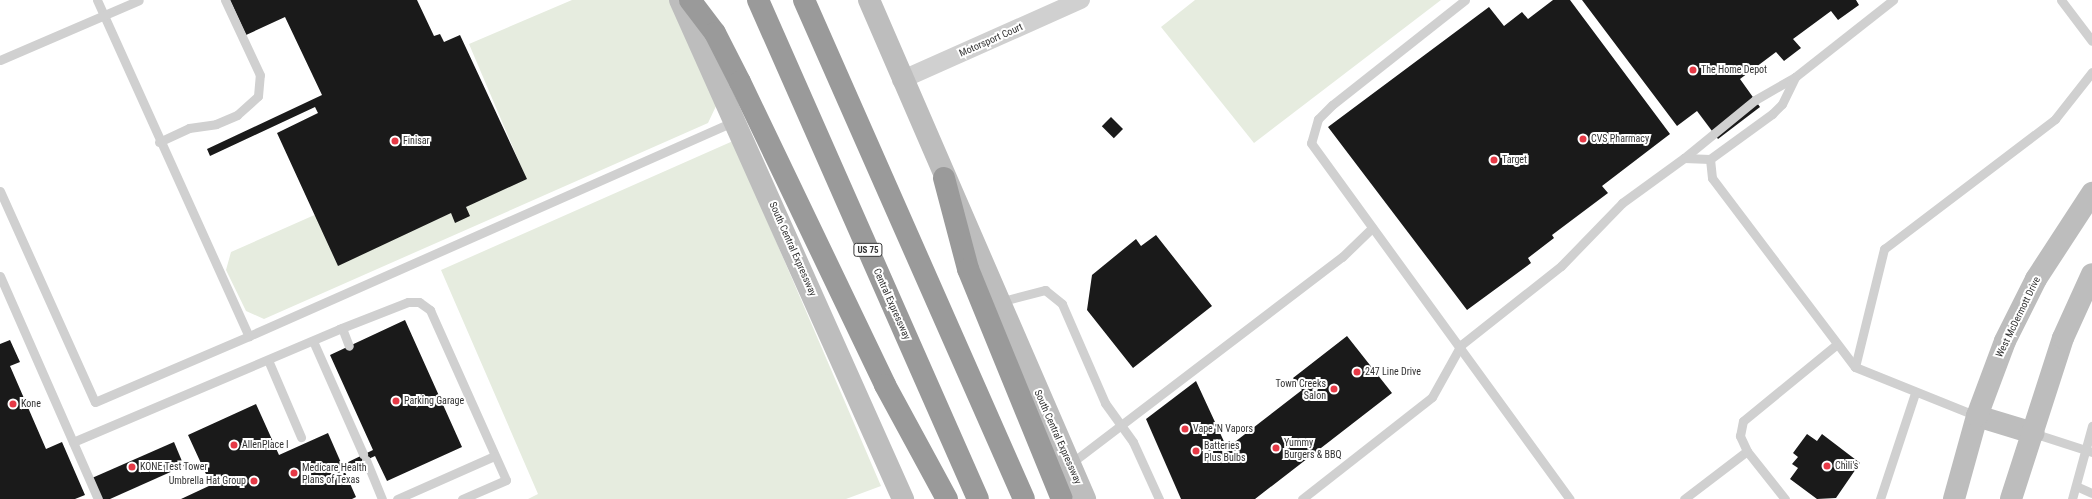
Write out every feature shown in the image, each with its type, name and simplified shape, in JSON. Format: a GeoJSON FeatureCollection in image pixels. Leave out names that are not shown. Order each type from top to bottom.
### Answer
{"type":"FeatureCollection","features":[{"type":"Feature","properties":{"kind":"highway"},"geometry":{"type":"LineString","coordinates":[[690,0],[715,33],[740,82],[885,385],[947,499]]}},
{"type":"Feature","properties":{"kind":"highway","name":"Central Expressway"},"geometry":{"type":"LineString","coordinates":[[758,0],[978,499]]}},
{"type":"Feature","properties":{"kind":"highway"},"geometry":{"type":"LineString","coordinates":[[804,0],[1024,499]]}},
{"type":"Feature","properties":{"kind":"highway"},"geometry":{"type":"LineString","coordinates":[[944,178],[968,269],[1062,499]]}},
{"type":"Feature","properties":{"kind":"main road","name":"South Central Expressway"},"geometry":{"type":"LineString","coordinates":[[680,0],[735,121],[900,498]]}},
{"type":"Feature","properties":{"kind":"main road","name":"South Central Expressway"},"geometry":{"type":"LineString","coordinates":[[868,0],[901,80],[1085,499]]}},
{"type":"Feature","properties":{"kind":"main road","name":"West McDermott Drive"},"geometry":{"type":"LineString","coordinates":[[1954,499],[1977,416],[2005,341],[2030,292],[2092,193]]}},
{"type":"Feature","properties":{"kind":"main road"},"geometry":{"type":"LineString","coordinates":[[2011,499],[2063,338],[2090,283]]}},
{"type":"Feature","properties":{"kind":"main road"},"geometry":{"type":"LineString","coordinates":[[1977,416],[2033,433]]}},
{"type":"Feature","properties":{"kind":"street","name":"Motorsport Court"},"geometry":{"type":"LineString","coordinates":[[901,80],[1081,0]]}},
{"type":"Feature","properties":{"kind":"lane"},"geometry":{"type":"LineString","coordinates":[[97,0],[159,142],[249,336]]}},
{"type":"Feature","properties":{"kind":"lane"},"geometry":{"type":"LineString","coordinates":[[0,60],[139,0]]}},
{"type":"Feature","properties":{"kind":"lane"},"geometry":{"type":"LineString","coordinates":[[159,142],[189,128],[216,124],[237,115],[258,96],[260,75],[225,0]]}},
{"type":"Feature","properties":{"kind":"lane"},"geometry":{"type":"LineString","coordinates":[[1465,0],[1332,105],[1312,132],[1312,143],[1320,158],[1461,345],[1570,499]]}},
{"type":"Feature","properties":{"kind":"lane"},"geometry":{"type":"LineString","coordinates":[[1302,499],[1432,397],[1461,345],[1561,266],[1622,203],[1684,158],[1749,105],[1795,76],[1893,0]]}},
{"type":"Feature","properties":{"kind":"lane"},"geometry":{"type":"LineString","coordinates":[[2061,0],[2092,41]]}},
{"type":"Feature","properties":{"kind":"lane"},"geometry":{"type":"LineString","coordinates":[[1855,366],[1884,249],[2055,119],[2092,72]]}},
{"type":"Feature","properties":{"kind":"lane"},"geometry":{"type":"LineString","coordinates":[[1684,158],[1710,159],[1782,104],[1795,76]]}},
{"type":"Feature","properties":{"kind":"lane"},"geometry":{"type":"LineString","coordinates":[[0,191],[95,402],[249,336],[735,121]]}},
{"type":"Feature","properties":{"kind":"lane"},"geometry":{"type":"LineString","coordinates":[[1710,159],[1712,178],[1836,345],[1855,366],[1915,393],[1977,416]]}},
{"type":"Feature","properties":{"kind":"lane"},"geometry":{"type":"LineString","coordinates":[[1070,464],[1120,423],[1342,257],[1372,228]]}},
{"type":"Feature","properties":{"kind":"lane"},"geometry":{"type":"LineString","coordinates":[[0,276],[98,499]]}},
{"type":"Feature","properties":{"kind":"lane"},"geometry":{"type":"LineString","coordinates":[[999,302],[1037,290],[1055,296],[1062,304],[1105,403],[1133,442],[1159,499]]}},
{"type":"Feature","properties":{"kind":"lane"},"geometry":{"type":"LineString","coordinates":[[73,442],[342,328],[408,302],[419,302],[430,310],[506,480],[462,499]]}},
{"type":"Feature","properties":{"kind":"lane"},"geometry":{"type":"LineString","coordinates":[[342,328],[349,346]]}},
{"type":"Feature","properties":{"kind":"lane"},"geometry":{"type":"LineString","coordinates":[[313,341],[382,499]]}},
{"type":"Feature","properties":{"kind":"lane"},"geometry":{"type":"LineString","coordinates":[[1785,499],[1747,450],[1740,436],[1743,421],[1836,345]]}},
{"type":"Feature","properties":{"kind":"lane"},"geometry":{"type":"LineString","coordinates":[[268,360],[301,438]]}},
{"type":"Feature","properties":{"kind":"lane"},"geometry":{"type":"LineString","coordinates":[[1880,499],[1915,393]]}},
{"type":"Feature","properties":{"kind":"lane"},"geometry":{"type":"LineString","coordinates":[[2072,499],[2089,450],[2092,426]]}},
{"type":"Feature","properties":{"kind":"lane"},"geometry":{"type":"LineString","coordinates":[[2033,433],[2089,450]]}},
{"type":"Feature","properties":{"kind":"lane"},"geometry":{"type":"LineString","coordinates":[[1684,499],[1747,450]]}},
{"type":"Feature","properties":{"kind":"lane"},"geometry":{"type":"LineString","coordinates":[[397,499],[494,456]]}},
{"type":"Feature","properties":{"kind":"lane"},"geometry":{"type":"LineString","coordinates":[[2076,486],[2092,493]]}},
{"type":"Feature","properties":{"kind":"shaded area"},"geometry":{"type":"Polygon","coordinates":[[[572,0],[672,0],[717,104],[708,123],[264,319],[246,311],[226,270],[231,252],[319,213],[526,178],[469,44],[572,0]]]}},
{"type":"Feature","properties":{"kind":"shaded area"},"geometry":{"type":"Polygon","coordinates":[[[1195,0],[1441,0],[1254,143],[1161,27],[1195,0]]]}},
{"type":"Feature","properties":{"kind":"shaded area"},"geometry":{"type":"Polygon","coordinates":[[[733,141],[881,486],[846,499],[528,499],[538,494],[441,270],[733,141]]]}},
{"type":"Feature","properties":{"kind":"building","name":"Finisar"},"geometry":{"type":"Polygon","coordinates":[[[230,0],[417,0],[434,36],[440,34],[444,42],[460,35],[527,179],[466,207],[470,216],[455,223],[451,213],[338,266],[277,133],[318,113],[315,107],[210,156],[207,149],[322,95],[285,17],[246,35],[230,0]]]}},
{"type":"Feature","properties":{"kind":"building","name":"Target"},"geometry":{"type":"Polygon","coordinates":[[[1553,0],[1570,0],[1670,134],[1602,186],[1608,193],[1552,235],[1554,238],[1528,258],[1531,263],[1467,310],[1328,127],[1489,7],[1504,26],[1522,12],[1528,19],[1553,0]]]}},
{"type":"Feature","properties":{"kind":"building","name":"The Home Depot"},"geometry":{"type":"Polygon","coordinates":[[[1582,0],[1856,0],[1859,5],[1838,20],[1831,11],[1793,39],[1801,48],[1784,61],[1776,52],[1740,79],[1760,107],[1718,139],[1697,111],[1677,126],[1582,0]]]}},
{"type":"Feature","properties":{"kind":"building"},"geometry":{"type":"Polygon","coordinates":[[[1111,117],[1123,129],[1114,138],[1102,126],[1111,117]]]}},
{"type":"Feature","properties":{"kind":"building"},"geometry":{"type":"Polygon","coordinates":[[[1156,235],[1212,306],[1133,368],[1087,310],[1092,275],[1136,239],[1141,246],[1156,235]]]}},
{"type":"Feature","properties":{"kind":"building"},"geometry":{"type":"Polygon","coordinates":[[[405,320],[462,447],[387,481],[375,456],[344,470],[356,497],[352,499],[181,499],[211,485],[188,435],[256,404],[279,455],[328,433],[342,465],[373,450],[330,355],[405,320]]]}},
{"type":"Feature","properties":{"kind":"building"},"geometry":{"type":"Polygon","coordinates":[[[1347,336],[1392,393],[1255,499],[1181,499],[1146,419],[1196,381],[1227,448],[1302,390],[1293,378],[1347,336]]]}},
{"type":"Feature","properties":{"kind":"building","name":"Kone"},"geometry":{"type":"Polygon","coordinates":[[[10,340],[20,362],[10,366],[46,449],[62,442],[85,495],[75,499],[0,499],[0,344],[10,340]]]}},
{"type":"Feature","properties":{"kind":"building","name":"Chili's"},"geometry":{"type":"Polygon","coordinates":[[[1807,434],[1817,441],[1822,434],[1860,463],[1836,498],[1817,499],[1790,479],[1798,468],[1792,464],[1798,457],[1793,453],[1807,434]]]}},
{"type":"Feature","properties":{"kind":"building","name":"KONE Test Tower"},"geometry":{"type":"Polygon","coordinates":[[[174,442],[184,466],[110,499],[101,499],[92,478],[174,442]]]}},
{"type":"Feature","properties":{"kind":"place","name":"The Home Depot"},"geometry":{"type":"Point","coordinates":[1693,70]}},
{"type":"Feature","properties":{"kind":"place","name":"CVS Pharmacy"},"geometry":{"type":"Point","coordinates":[1583,139]}},
{"type":"Feature","properties":{"kind":"place","name":"Finisar"},"geometry":{"type":"Point","coordinates":[395,141]}},
{"type":"Feature","properties":{"kind":"place","name":"Target"},"geometry":{"type":"Point","coordinates":[1494,160]}},
{"type":"Feature","properties":{"kind":"place","name":"247 Line Drive"},"geometry":{"type":"Point","coordinates":[1357,372]}},
{"type":"Feature","properties":{"kind":"place","name":"Town Creeks Salon"},"geometry":{"type":"Point","coordinates":[1334,389]}},
{"type":"Feature","properties":{"kind":"place","name":"Parking Garage"},"geometry":{"type":"Point","coordinates":[396,401]}},
{"type":"Feature","properties":{"kind":"place","name":"Kone"},"geometry":{"type":"Point","coordinates":[13,404]}},
{"type":"Feature","properties":{"kind":"place","name":"Vape 'N Vapors"},"geometry":{"type":"Point","coordinates":[1185,429]}},
{"type":"Feature","properties":{"kind":"place","name":"AllenPlace I"},"geometry":{"type":"Point","coordinates":[234,445]}},
{"type":"Feature","properties":{"kind":"place","name":"Yummy Burgers & BBQ"},"geometry":{"type":"Point","coordinates":[1276,448]}},
{"type":"Feature","properties":{"kind":"place","name":"Batteries Plus Bulbs"},"geometry":{"type":"Point","coordinates":[1196,451]}},
{"type":"Feature","properties":{"kind":"place","name":"Chili's"},"geometry":{"type":"Point","coordinates":[1827,466]}},
{"type":"Feature","properties":{"kind":"place","name":"KONE Test Tower"},"geometry":{"type":"Point","coordinates":[132,467]}},
{"type":"Feature","properties":{"kind":"place","name":"Medicare Health Plans of Texas"},"geometry":{"type":"Point","coordinates":[294,473]}},
{"type":"Feature","properties":{"kind":"place","name":"Umbrella Hat Group"},"geometry":{"type":"Point","coordinates":[254,481]}}]}
